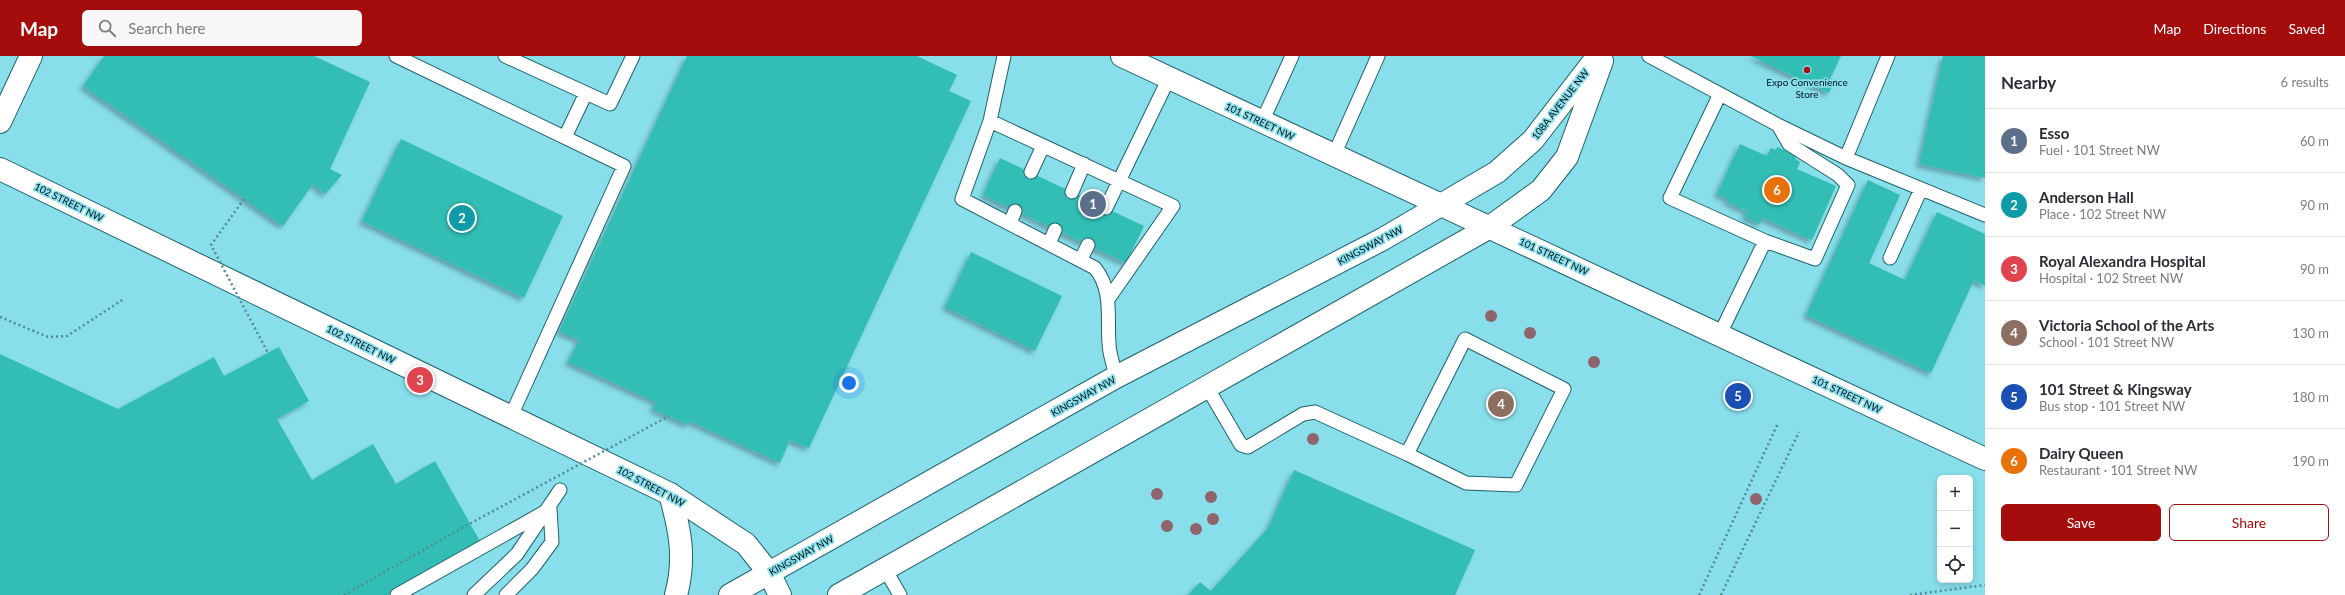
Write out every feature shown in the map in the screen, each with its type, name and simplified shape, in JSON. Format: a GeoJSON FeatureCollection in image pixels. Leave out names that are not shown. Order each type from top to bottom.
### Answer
{"type":"FeatureCollection","features":[{"type":"Feature","properties":{"kind":"main road"},"geometry":{"type":"LineString","coordinates":[[0,122],[31,56]]}},
{"type":"Feature","properties":{"kind":"main road","name":"101 STREET NW"},"geometry":{"type":"LineString","coordinates":[[1122,56],[1985,459]]}},
{"type":"Feature","properties":{"kind":"main road","name":"108A AVENUE NW"},"geometry":{"type":"LineString","coordinates":[[1441,204],[1497,172],[1533,140],[1598,56]]}},
{"type":"Feature","properties":{"kind":"main road","name":"108A AVENUE NW"},"geometry":{"type":"LineString","coordinates":[[1490,227],[1541,190],[1567,157],[1604,56]]}},
{"type":"Feature","properties":{"kind":"main road","name":"102 STREET NW"},"geometry":{"type":"LineString","coordinates":[[0,169],[670,494],[746,544],[769,573],[780,595]]}},
{"type":"Feature","properties":{"kind":"main road","name":"KINGSWAY NW"},"geometry":{"type":"LineString","coordinates":[[730,595],[1116,377],[1383,239],[1441,204]]}},
{"type":"Feature","properties":{"kind":"main road"},"geometry":{"type":"LineString","coordinates":[[839,595],[1490,227]]}},
{"type":"Feature","properties":{"kind":"main road"},"geometry":{"type":"LineString","coordinates":[[670,494],[679,524],[682,549],[676,595]]}},
{"type":"Feature","properties":{"kind":"lane"},"geometry":{"type":"LineString","coordinates":[[396,56],[624,166],[511,416]]}},
{"type":"Feature","properties":{"kind":"lane"},"geometry":{"type":"LineString","coordinates":[[505,56],[610,104],[633,56]]}},
{"type":"Feature","properties":{"kind":"lane"},"geometry":{"type":"LineString","coordinates":[[1004,56],[990,121],[962,199],[1081,259],[1095,268],[1103,278],[1108,298],[1109,345],[1116,377]]}},
{"type":"Feature","properties":{"kind":"lane"},"geometry":{"type":"LineString","coordinates":[[1262,122],[1292,56]]}},
{"type":"Feature","properties":{"kind":"lane"},"geometry":{"type":"LineString","coordinates":[[1334,155],[1378,56]]}},
{"type":"Feature","properties":{"kind":"lane"},"geometry":{"type":"LineString","coordinates":[[1649,56],[1778,125],[1846,158],[1985,215]]}},
{"type":"Feature","properties":{"kind":"lane"},"geometry":{"type":"LineString","coordinates":[[1846,158],[1888,56]]}},
{"type":"Feature","properties":{"kind":"lane"},"geometry":{"type":"LineString","coordinates":[[1106,208],[1169,78]]}},
{"type":"Feature","properties":{"kind":"lane"},"geometry":{"type":"LineString","coordinates":[[565,137],[586,93]]}},
{"type":"Feature","properties":{"kind":"lane"},"geometry":{"type":"LineString","coordinates":[[1720,94],[1670,198],[1764,241],[1815,259],[1848,185],[1838,175],[1789,144],[1778,125]]}},
{"type":"Feature","properties":{"kind":"lane"},"geometry":{"type":"LineString","coordinates":[[990,121],[1173,206],[1108,298]]}},
{"type":"Feature","properties":{"kind":"lane"},"geometry":{"type":"LineString","coordinates":[[1031,172],[1043,146]]}},
{"type":"Feature","properties":{"kind":"lane"},"geometry":{"type":"LineString","coordinates":[[1072,192],[1084,164]]}},
{"type":"Feature","properties":{"kind":"lane"},"geometry":{"type":"LineString","coordinates":[[1890,258],[1921,189]]}},
{"type":"Feature","properties":{"kind":"lane"},"geometry":{"type":"LineString","coordinates":[[1010,223],[1015,210]]}},
{"type":"Feature","properties":{"kind":"lane"},"geometry":{"type":"LineString","coordinates":[[1049,244],[1055,230]]}},
{"type":"Feature","properties":{"kind":"lane"},"geometry":{"type":"LineString","coordinates":[[1720,334],[1764,241]]}},
{"type":"Feature","properties":{"kind":"lane"},"geometry":{"type":"LineString","coordinates":[[1081,259],[1088,245]]}},
{"type":"Feature","properties":{"kind":"lane"},"geometry":{"type":"LineString","coordinates":[[1207,387],[1241,445],[1248,447],[1303,414],[1315,412],[1466,483],[1516,485],[1564,389],[1465,339],[1407,454]]}},
{"type":"Feature","properties":{"kind":"lane"},"geometry":{"type":"LineString","coordinates":[[474,595],[517,554],[550,509],[560,490]]}},
{"type":"Feature","properties":{"kind":"lane"},"geometry":{"type":"LineString","coordinates":[[397,595],[550,509]]}},
{"type":"Feature","properties":{"kind":"lane"},"geometry":{"type":"LineString","coordinates":[[506,595],[532,569],[552,542],[550,509]]}},
{"type":"Feature","properties":{"kind":"lane"},"geometry":{"type":"LineString","coordinates":[[885,568],[900,595]]}},
{"type":"Feature","properties":{"kind":"path"},"geometry":{"type":"LineString","coordinates":[[244,200],[211,245],[268,353]]}},
{"type":"Feature","properties":{"kind":"path"},"geometry":{"type":"LineString","coordinates":[[0,317],[48,337],[67,336],[124,299]]}},
{"type":"Feature","properties":{"kind":"path"},"geometry":{"type":"LineString","coordinates":[[344,595],[471,523],[669,416]]}},
{"type":"Feature","properties":{"kind":"path"},"geometry":{"type":"LineString","coordinates":[[1699,595],[1778,423]]}},
{"type":"Feature","properties":{"kind":"path"},"geometry":{"type":"LineString","coordinates":[[1721,595],[1799,432]]}},
{"type":"Feature","properties":{"kind":"path"},"geometry":{"type":"LineString","coordinates":[[1910,595],[1985,585]]}},
{"type":"Feature","properties":{"kind":"building"},"geometry":{"type":"Polygon","coordinates":[[[104,56],[314,56],[370,82],[330,169],[342,175],[325,194],[313,184],[283,226],[83,86],[104,56]]]}},
{"type":"Feature","properties":{"kind":"building"},"geometry":{"type":"Polygon","coordinates":[[[687,56],[917,56],[957,75],[949,91],[971,101],[809,448],[790,440],[780,463],[690,421],[688,425],[653,409],[656,402],[568,362],[579,340],[559,331],[687,56]]]}},
{"type":"Feature","properties":{"kind":"building"},"geometry":{"type":"Polygon","coordinates":[[[1751,56],[1841,56],[1830,79],[1834,81],[1829,93],[1751,56]]]}},
{"type":"Feature","properties":{"kind":"building"},"geometry":{"type":"Polygon","coordinates":[[[1943,56],[1985,56],[1985,178],[1919,164],[1943,56]]]}},
{"type":"Feature","properties":{"kind":"building"},"geometry":{"type":"Polygon","coordinates":[[[401,139],[563,216],[524,298],[362,221],[401,139]]]}},
{"type":"Feature","properties":{"kind":"building"},"geometry":{"type":"Polygon","coordinates":[[[1740,144],[1767,156],[1771,148],[1776,150],[1777,147],[1797,156],[1795,159],[1800,162],[1797,169],[1836,186],[1812,240],[1763,218],[1760,224],[1745,217],[1747,211],[1727,202],[1729,199],[1717,194],[1740,144]]]}},
{"type":"Feature","properties":{"kind":"building"},"geometry":{"type":"Polygon","coordinates":[[[1000,158],[1144,226],[1126,263],[983,195],[1000,158]]]}},
{"type":"Feature","properties":{"kind":"building"},"geometry":{"type":"Polygon","coordinates":[[[1868,180],[1900,195],[1869,263],[1905,280],[1937,212],[1985,234],[1985,286],[1974,280],[1931,373],[1806,315],[1868,180]]]}},
{"type":"Feature","properties":{"kind":"building"},"geometry":{"type":"Polygon","coordinates":[[[971,252],[1062,296],[1035,351],[945,307],[971,252]]]}},
{"type":"Feature","properties":{"kind":"building"},"geometry":{"type":"Polygon","coordinates":[[[279,347],[309,401],[277,419],[312,480],[373,444],[396,484],[435,461],[481,543],[389,595],[0,595],[0,354],[118,409],[214,357],[224,376],[279,347]]]}},
{"type":"Feature","properties":{"kind":"building"},"geometry":{"type":"Polygon","coordinates":[[[1294,470],[1475,550],[1455,595],[1188,595],[1200,582],[1211,591],[1268,528],[1294,470]]]}},
{"type":"Feature","properties":{"kind":"place","name":"Expo Convenience Store"},"geometry":{"type":"Point","coordinates":[1807,70]}},
{"type":"Feature","properties":{"kind":"place","name":"Dairy Queen"},"geometry":{"type":"Point","coordinates":[1777,190]}},
{"type":"Feature","properties":{"kind":"place","name":"Esso"},"geometry":{"type":"Point","coordinates":[1093,204]}},
{"type":"Feature","properties":{"kind":"place","name":"Anderson Hall"},"geometry":{"type":"Point","coordinates":[462,218]}},
{"type":"Feature","properties":{"kind":"place","name":"Royal Alexandra Hospital"},"geometry":{"type":"Point","coordinates":[420,380]}},
{"type":"Feature","properties":{"kind":"place","name":"101 Street & Kingsway"},"geometry":{"type":"Point","coordinates":[1738,396]}},
{"type":"Feature","properties":{"kind":"place","name":"Victoria School of the Arts"},"geometry":{"type":"Point","coordinates":[1501,404]}}]}
